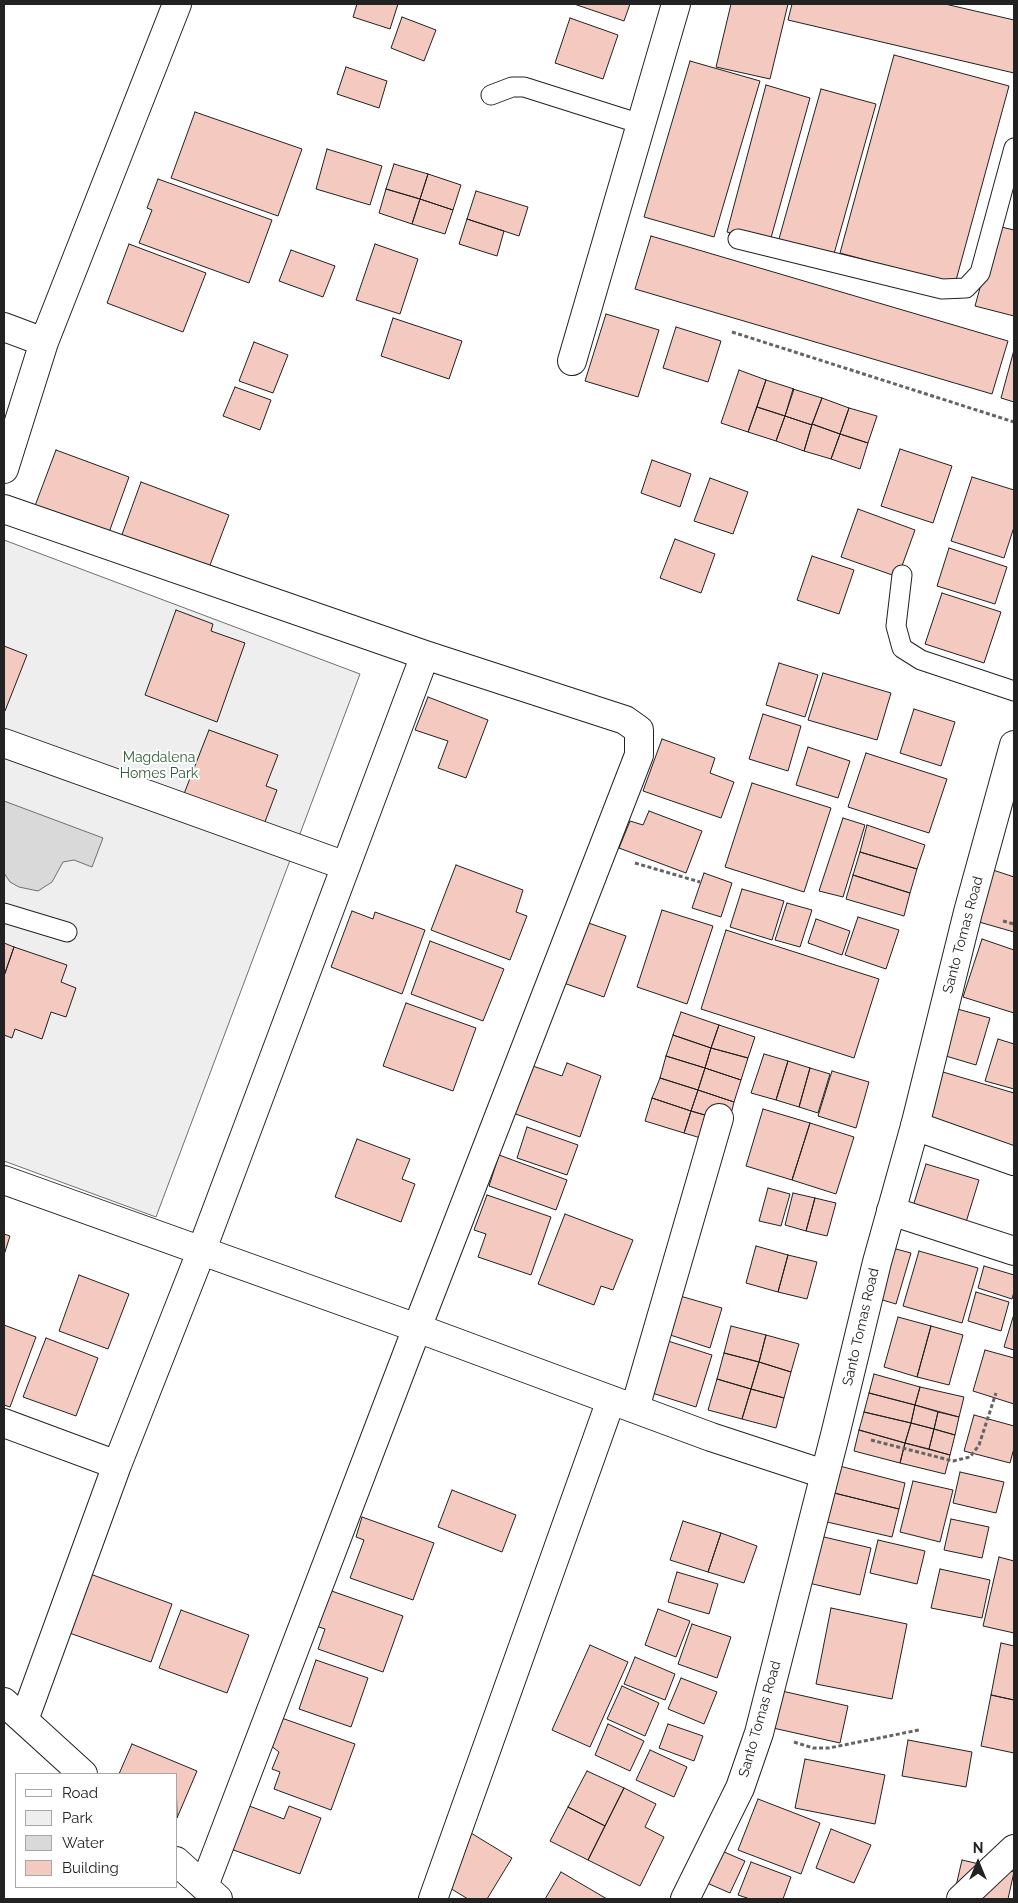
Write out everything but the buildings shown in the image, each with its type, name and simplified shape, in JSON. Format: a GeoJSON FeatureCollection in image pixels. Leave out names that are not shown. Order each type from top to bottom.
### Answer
{"type":"FeatureCollection","features":[{"type":"Feature","properties":{"kind":"street"},"geometry":{"type":"LineString","coordinates":[[4,469],[44,342],[177,4]]}},
{"type":"Feature","properties":{"kind":"street"},"geometry":{"type":"LineString","coordinates":[[572,361],[676,4]]}},
{"type":"Feature","properties":{"kind":"street"},"geometry":{"type":"LineString","coordinates":[[4,327],[44,342]]}},
{"type":"Feature","properties":{"kind":"street"},"geometry":{"type":"LineString","coordinates":[[4,509],[425,655],[625,720],[639,730],[639,754],[416,1328],[211,1893],[178,1863]]}},
{"type":"Feature","properties":{"kind":"street"},"geometry":{"type":"LineString","coordinates":[[24,1720],[117,1465],[201,1252],[425,655]]}},
{"type":"Feature","properties":{"kind":"street"},"geometry":{"type":"LineString","coordinates":[[4,743],[346,866]]}},
{"type":"Feature","properties":{"kind":"street","name":"Santo Tomas Road"},"geometry":{"type":"LineString","coordinates":[[685,1899],[740,1788],[759,1733],[877,1262],[915,1126],[968,912],[1012,759]]}},
{"type":"Feature","properties":{"kind":"street"},"geometry":{"type":"LineString","coordinates":[[433,1899],[623,1404],[719,1118]]}},
{"type":"Feature","properties":{"kind":"street"},"geometry":{"type":"LineString","coordinates":[[915,1126],[1014,1161]]}},
{"type":"Feature","properties":{"kind":"street"},"geometry":{"type":"LineString","coordinates":[[4,1180],[416,1328],[711,1437],[824,1474]]}},
{"type":"Feature","properties":{"kind":"street"},"geometry":{"type":"LineString","coordinates":[[891,1211],[1014,1252]]}},
{"type":"Feature","properties":{"kind":"street"},"geometry":{"type":"LineString","coordinates":[[4,1423],[117,1465]]}},
{"type":"Feature","properties":{"kind":"street"},"geometry":{"type":"LineString","coordinates":[[4,1702],[82,1773]]}},
{"type":"Feature","properties":{"kind":"street"},"geometry":{"type":"LineString","coordinates":[[961,1899],[1014,1849]]}},
{"type":"Feature","properties":{"kind":"lane"},"geometry":{"type":"LineString","coordinates":[[491,95],[512,87],[524,87],[641,124]]}},
{"type":"Feature","properties":{"kind":"lane"},"geometry":{"type":"LineString","coordinates":[[738,239],[942,289],[966,288],[980,274],[1008,197],[1014,148]]}},
{"type":"Feature","properties":{"kind":"lane"},"geometry":{"type":"LineString","coordinates":[[902,575],[896,626],[902,648],[920,660],[1014,691]]}},
{"type":"Feature","properties":{"kind":"lane"},"geometry":{"type":"LineString","coordinates":[[4,913],[67,932]]}},
{"type":"Feature","properties":{"kind":"path"},"geometry":{"type":"LineString","coordinates":[[732,332],[1014,422]]}},
{"type":"Feature","properties":{"kind":"path"},"geometry":{"type":"LineString","coordinates":[[601,852],[700,882]]}},
{"type":"Feature","properties":{"kind":"path"},"geometry":{"type":"LineString","coordinates":[[836,1431],[953,1461],[970,1457],[979,1444],[996,1393]]}},
{"type":"Feature","properties":{"kind":"path"},"geometry":{"type":"LineString","coordinates":[[759,1733],[813,1748],[829,1748],[919,1730]]}},
{"type":"Feature","properties":{"kind":"green space","name":"Magdalena Homes Park"},"geometry":{"type":"Polygon","coordinates":[[[4,540],[360,674],[156,1217],[4,1161],[4,540]]]}},
{"type":"Feature","properties":{"kind":"water"},"geometry":{"type":"Polygon","coordinates":[[[4,801],[103,838],[92,867],[74,860],[63,862],[52,882],[38,891],[19,887],[10,882],[4,873],[4,801]]]}}]}
